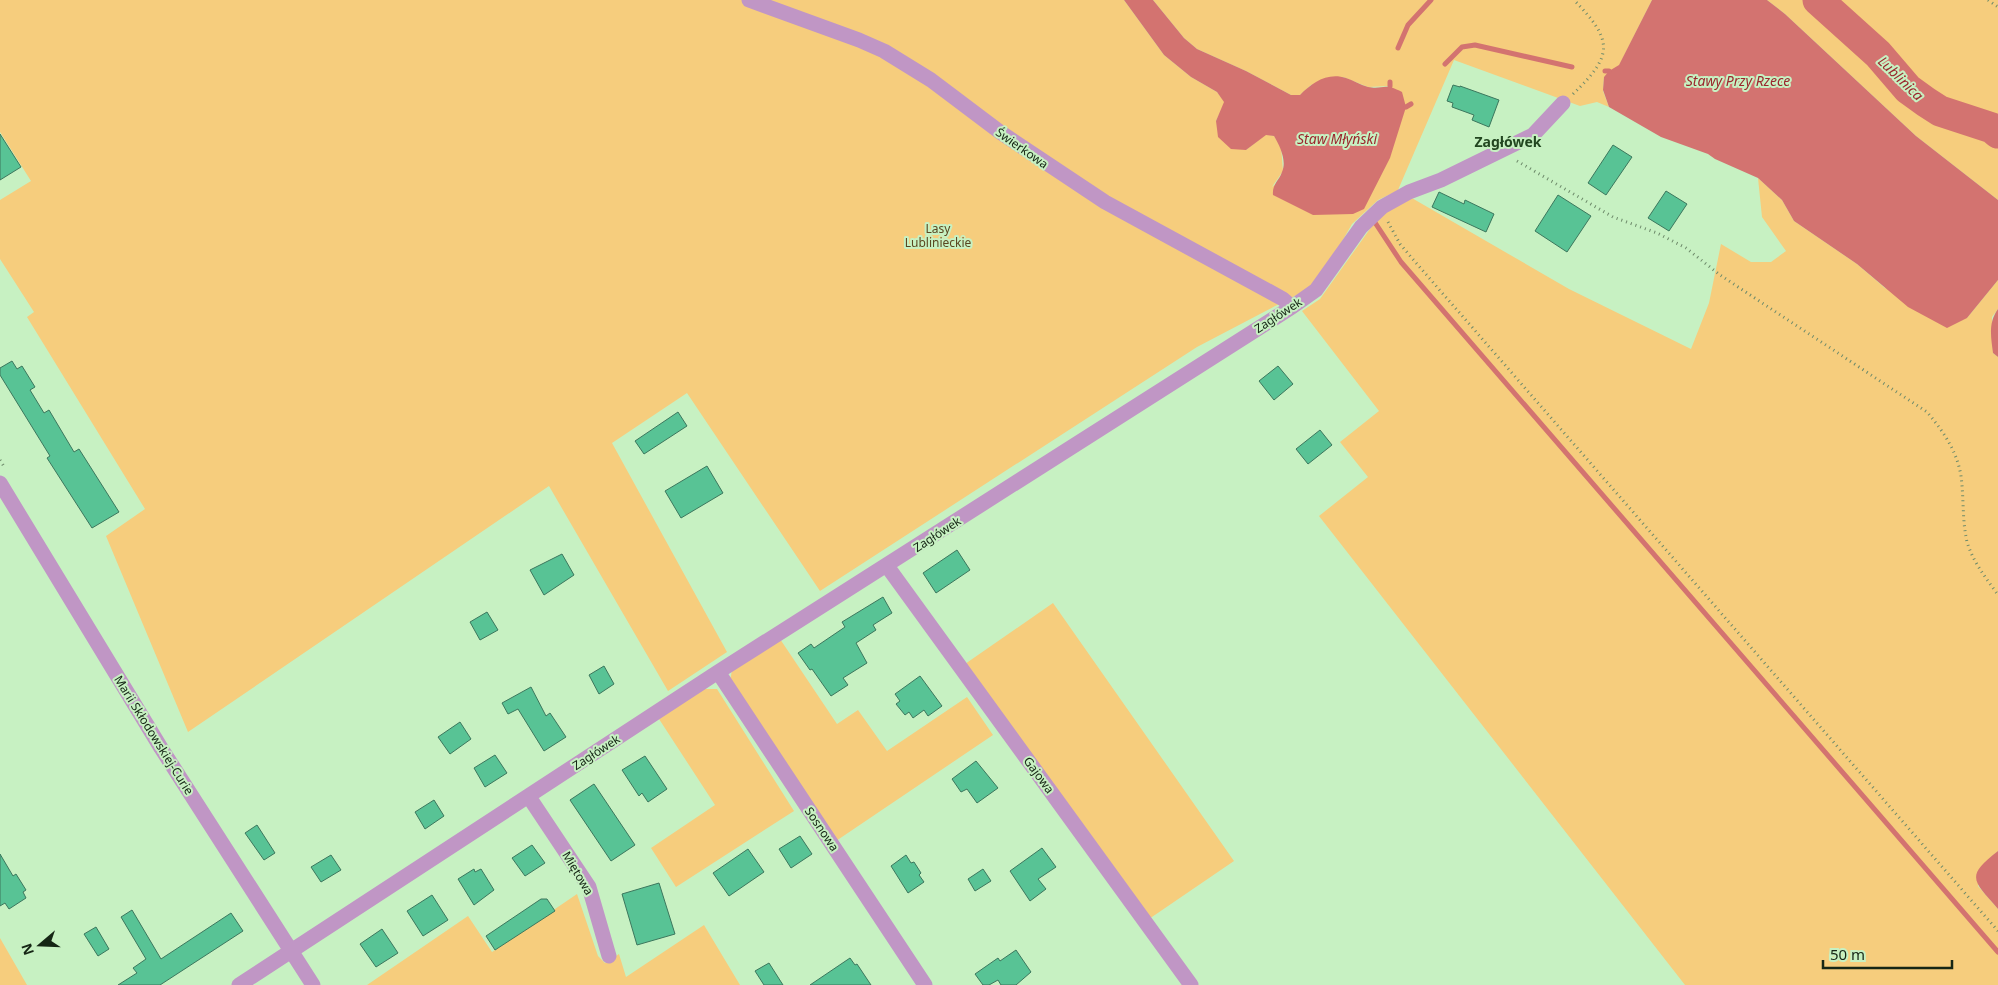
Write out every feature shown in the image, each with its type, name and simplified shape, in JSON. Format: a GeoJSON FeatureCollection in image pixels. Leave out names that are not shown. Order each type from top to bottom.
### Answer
{"type":"FeatureCollection","features":[{"type":"Feature","properties":{"kind":"street","name":"Świerkowa"},"geometry":{"type":"LineString","coordinates":[[749,0],[884,51],[931,80],[1000,132],[1075,184],[1132,218],[1284,299],[1292,307]]}},
{"type":"Feature","properties":{"kind":"street","name":"Zagłówek"},"geometry":{"type":"LineString","coordinates":[[239,985],[718,672],[1292,307],[1320,284],[1361,228],[1382,207],[1409,192],[1441,180],[1533,136],[1563,103]]}},
{"type":"Feature","properties":{"kind":"street","name":"Marii Skłodowskiej-Curie"},"geometry":{"type":"LineString","coordinates":[[0,483],[161,748],[313,985]]}},
{"type":"Feature","properties":{"kind":"street","name":"Gajowa"},"geometry":{"type":"LineString","coordinates":[[887,566],[1191,985]]}},
{"type":"Feature","properties":{"kind":"street","name":"Sosnowa"},"geometry":{"type":"LineString","coordinates":[[718,672],[925,985]]}},
{"type":"Feature","properties":{"kind":"street","name":"Miętowa"},"geometry":{"type":"LineString","coordinates":[[529,797],[589,887],[609,956]]}},
{"type":"Feature","properties":{"kind":"path"},"geometry":{"type":"LineString","coordinates":[[1563,103],[1591,76],[1600,63],[1605,48],[1602,35],[1574,0]]}},
{"type":"Feature","properties":{"kind":"path"},"geometry":{"type":"LineString","coordinates":[[1988,0],[1998,7]]}},
{"type":"Feature","properties":{"kind":"path"},"geometry":{"type":"LineString","coordinates":[[1501,152],[1613,217],[1657,233],[1686,248],[1720,275],[1927,412],[1943,432],[1954,452],[1961,476],[1962,510],[1968,543],[1979,570],[1998,595]]}},
{"type":"Feature","properties":{"kind":"path"},"geometry":{"type":"LineString","coordinates":[[1382,207],[1400,244],[1417,264],[1998,931]]}},
{"type":"Feature","properties":{"kind":"green space","name":"Lasy Lublinieckie"},"geometry":{"type":"Polygon","coordinates":[[[0,0],[1124,0],[1164,55],[1191,77],[1217,92],[1225,102],[1216,121],[1246,150],[1266,134],[1274,136],[1281,146],[1283,171],[1272,187],[1390,86],[1368,87],[1343,77],[1311,85],[1300,95],[1291,95],[1246,71],[1197,49],[1184,38],[1153,0],[1652,0],[1619,66],[1604,77],[1603,91],[1609,107],[1597,102],[1580,106],[1454,60],[1398,190],[1569,289],[1691,349],[1709,303],[1721,244],[1751,262],[1771,262],[1786,251],[1762,217],[1758,178],[1782,200],[1794,221],[1857,264],[1885,288],[1967,318],[1998,280],[1998,309],[1992,317],[1993,353],[1998,357],[1998,851],[1990,858],[1978,886],[1998,909],[1998,985],[1685,985],[1319,516],[1368,477],[1340,442],[1379,411],[1302,311],[1320,299],[1397,191],[1378,200],[1352,224],[1322,276],[1306,290],[1197,347],[820,591],[687,393],[612,443],[727,652],[668,691],[549,486],[188,732],[106,536],[145,509],[27,317],[34,312],[0,259],[0,200],[31,181],[0,132],[0,0]]]}},
{"type":"Feature","properties":{"kind":"green space"},"geometry":{"type":"Polygon","coordinates":[[[1767,0],[1998,0],[1998,200],[1916,136],[1785,14],[1767,0]]]}},
{"type":"Feature","properties":{"kind":"green space"},"geometry":{"type":"Polygon","coordinates":[[[1053,603],[1234,861],[1149,919],[965,664],[1053,603]]]}},
{"type":"Feature","properties":{"kind":"green space"},"geometry":{"type":"Polygon","coordinates":[[[780,639],[837,724],[858,710],[887,751],[967,697],[993,735],[836,841],[730,681],[732,670],[780,639]]]}},
{"type":"Feature","properties":{"kind":"green space"},"geometry":{"type":"Polygon","coordinates":[[[703,689],[717,689],[794,811],[676,887],[651,848],[715,805],[659,719],[703,689]]]}},
{"type":"Feature","properties":{"kind":"green space"},"geometry":{"type":"Polygon","coordinates":[[[577,894],[598,956],[605,963],[619,954],[626,977],[704,925],[740,985],[367,985],[468,916],[492,952],[577,894]]]}},
{"type":"Feature","properties":{"kind":"green space"},"geometry":{"type":"Polygon","coordinates":[[[0,938],[27,985],[0,985],[0,938]]]}},
{"type":"Feature","properties":{"kind":"water","name":"Staw Młyński"},"geometry":{"type":"Polygon","coordinates":[[[1124,0],[1153,0],[1184,38],[1197,49],[1246,71],[1291,95],[1300,95],[1320,80],[1332,76],[1346,78],[1368,87],[1387,87],[1402,92],[1406,107],[1390,158],[1364,209],[1353,214],[1313,215],[1273,195],[1284,163],[1274,136],[1266,135],[1246,150],[1231,149],[1218,137],[1216,121],[1224,102],[1217,92],[1191,77],[1164,55],[1124,0]]]}},
{"type":"Feature","properties":{"kind":"water","name":"Stawy Przy Rzece"},"geometry":{"type":"Polygon","coordinates":[[[1652,0],[1767,0],[1785,14],[1916,136],[1998,200],[1998,280],[1967,318],[1947,328],[1908,307],[1857,264],[1794,221],[1782,200],[1758,178],[1708,154],[1661,137],[1609,107],[1603,90],[1604,77],[1609,71],[1619,65],[1652,0]]]}},
{"type":"Feature","properties":{"kind":"water"},"geometry":{"type":"Polygon","coordinates":[[[1998,309],[1998,357],[1993,353],[1991,330],[1998,309]]]}},
{"type":"Feature","properties":{"kind":"water"},"geometry":{"type":"Polygon","coordinates":[[[1998,851],[1998,909],[1983,892],[1976,879],[1980,867],[1998,851]]]}},
{"type":"Feature","properties":{"kind":"building"},"geometry":{"type":"Polygon","coordinates":[[[1453,85],[1499,100],[1489,127],[1472,120],[1474,115],[1452,107],[1453,103],[1447,101],[1453,85]]]}},
{"type":"Feature","properties":{"kind":"building"},"geometry":{"type":"Polygon","coordinates":[[[0,134],[21,167],[0,180],[0,134]]]}},
{"type":"Feature","properties":{"kind":"building"},"geometry":{"type":"Polygon","coordinates":[[[1613,145],[1632,157],[1606,195],[1588,183],[1613,145]]]}},
{"type":"Feature","properties":{"kind":"building"},"geometry":{"type":"Polygon","coordinates":[[[1666,191],[1687,204],[1669,231],[1648,218],[1666,191]]]}},
{"type":"Feature","properties":{"kind":"building"},"geometry":{"type":"Polygon","coordinates":[[[1439,192],[1464,204],[1465,200],[1494,214],[1486,232],[1432,207],[1439,192]]]}},
{"type":"Feature","properties":{"kind":"building"},"geometry":{"type":"Polygon","coordinates":[[[1558,195],[1591,216],[1567,252],[1535,231],[1558,195]]]}},
{"type":"Feature","properties":{"kind":"building"},"geometry":{"type":"Polygon","coordinates":[[[12,361],[17,369],[22,366],[35,387],[30,390],[44,413],[49,410],[74,452],[79,449],[119,512],[92,528],[47,458],[50,456],[0,375],[0,368],[12,361]]]}},
{"type":"Feature","properties":{"kind":"building"},"geometry":{"type":"Polygon","coordinates":[[[1278,366],[1293,384],[1274,400],[1259,381],[1278,366]]]}},
{"type":"Feature","properties":{"kind":"building"},"geometry":{"type":"Polygon","coordinates":[[[678,412],[687,426],[644,454],[635,441],[678,412]]]}},
{"type":"Feature","properties":{"kind":"building"},"geometry":{"type":"Polygon","coordinates":[[[1320,430],[1332,445],[1308,464],[1296,449],[1320,430]]]}},
{"type":"Feature","properties":{"kind":"building"},"geometry":{"type":"Polygon","coordinates":[[[707,466],[723,493],[681,518],[665,491],[707,466]]]}},
{"type":"Feature","properties":{"kind":"building"},"geometry":{"type":"Polygon","coordinates":[[[957,550],[970,570],[936,593],[923,573],[957,550]]]}},
{"type":"Feature","properties":{"kind":"building"},"geometry":{"type":"Polygon","coordinates":[[[562,554],[574,575],[544,595],[530,570],[562,554]]]}},
{"type":"Feature","properties":{"kind":"building"},"geometry":{"type":"Polygon","coordinates":[[[883,597],[892,613],[873,625],[876,630],[856,643],[867,663],[843,678],[848,685],[831,696],[798,653],[811,644],[814,648],[845,627],[842,622],[883,597]]]}},
{"type":"Feature","properties":{"kind":"building"},"geometry":{"type":"Polygon","coordinates":[[[487,612],[498,630],[480,640],[470,622],[487,612]]]}},
{"type":"Feature","properties":{"kind":"building"},"geometry":{"type":"Polygon","coordinates":[[[604,666],[614,684],[599,694],[589,675],[604,666]]]}},
{"type":"Feature","properties":{"kind":"building"},"geometry":{"type":"Polygon","coordinates":[[[920,676],[942,706],[928,716],[924,710],[913,718],[909,712],[905,715],[896,704],[900,701],[895,694],[920,676]]]}},
{"type":"Feature","properties":{"kind":"building"},"geometry":{"type":"Polygon","coordinates":[[[531,687],[546,716],[550,713],[566,737],[544,751],[518,709],[508,714],[502,703],[531,687]]]}},
{"type":"Feature","properties":{"kind":"building"},"geometry":{"type":"Polygon","coordinates":[[[460,722],[471,739],[450,754],[438,737],[460,722]]]}},
{"type":"Feature","properties":{"kind":"building"},"geometry":{"type":"Polygon","coordinates":[[[495,755],[507,773],[485,787],[474,768],[495,755]]]}},
{"type":"Feature","properties":{"kind":"building"},"geometry":{"type":"Polygon","coordinates":[[[645,756],[667,789],[648,802],[642,793],[639,796],[622,770],[645,756]]]}},
{"type":"Feature","properties":{"kind":"building"},"geometry":{"type":"Polygon","coordinates":[[[976,761],[998,788],[977,803],[967,789],[961,792],[952,779],[976,761]]]}},
{"type":"Feature","properties":{"kind":"building"},"geometry":{"type":"Polygon","coordinates":[[[594,784],[635,845],[611,861],[570,800],[594,784]]]}},
{"type":"Feature","properties":{"kind":"building"},"geometry":{"type":"Polygon","coordinates":[[[434,800],[444,816],[425,829],[415,812],[434,800]]]}},
{"type":"Feature","properties":{"kind":"building"},"geometry":{"type":"Polygon","coordinates":[[[257,825],[275,853],[264,860],[245,833],[257,825]]]}},
{"type":"Feature","properties":{"kind":"building"},"geometry":{"type":"Polygon","coordinates":[[[800,836],[812,854],[791,868],[779,849],[800,836]]]}},
{"type":"Feature","properties":{"kind":"building"},"geometry":{"type":"Polygon","coordinates":[[[532,845],[545,863],[525,876],[512,858],[532,845]]]}},
{"type":"Feature","properties":{"kind":"building"},"geometry":{"type":"Polygon","coordinates":[[[1042,848],[1056,867],[1038,879],[1046,889],[1030,901],[1010,871],[1042,848]]]}},
{"type":"Feature","properties":{"kind":"building"},"geometry":{"type":"Polygon","coordinates":[[[748,849],[764,872],[729,896],[713,873],[748,849]]]}},
{"type":"Feature","properties":{"kind":"building"},"geometry":{"type":"Polygon","coordinates":[[[0,854],[13,876],[16,874],[26,890],[23,892],[26,898],[9,909],[5,903],[0,906],[0,854]]]}},
{"type":"Feature","properties":{"kind":"building"},"geometry":{"type":"Polygon","coordinates":[[[331,855],[341,870],[321,882],[311,867],[331,855]]]}},
{"type":"Feature","properties":{"kind":"building"},"geometry":{"type":"Polygon","coordinates":[[[906,855],[911,863],[914,862],[924,882],[908,893],[891,866],[906,855]]]}},
{"type":"Feature","properties":{"kind":"building"},"geometry":{"type":"Polygon","coordinates":[[[474,869],[475,872],[481,869],[494,890],[474,905],[458,879],[474,869]]]}},
{"type":"Feature","properties":{"kind":"building"},"geometry":{"type":"Polygon","coordinates":[[[983,869],[991,881],[975,891],[968,879],[983,869]]]}},
{"type":"Feature","properties":{"kind":"building"},"geometry":{"type":"Polygon","coordinates":[[[659,883],[675,934],[637,945],[622,894],[659,883]]]}},
{"type":"Feature","properties":{"kind":"building"},"geometry":{"type":"Polygon","coordinates":[[[432,895],[448,920],[423,936],[407,911],[432,895]]]}},
{"type":"Feature","properties":{"kind":"building"},"geometry":{"type":"Polygon","coordinates":[[[541,899],[547,899],[555,911],[495,950],[486,936],[541,899]]]}},
{"type":"Feature","properties":{"kind":"building"},"geometry":{"type":"Polygon","coordinates":[[[132,910],[161,959],[231,913],[243,931],[160,985],[118,985],[137,973],[133,968],[146,959],[121,917],[132,910]]]}},
{"type":"Feature","properties":{"kind":"building"},"geometry":{"type":"Polygon","coordinates":[[[96,927],[109,949],[98,956],[84,934],[96,927]]]}},
{"type":"Feature","properties":{"kind":"building"},"geometry":{"type":"Polygon","coordinates":[[[382,929],[398,953],[376,967],[360,944],[382,929]]]}},
{"type":"Feature","properties":{"kind":"building"},"geometry":{"type":"Polygon","coordinates":[[[1016,950],[1031,972],[1016,985],[1001,985],[998,980],[989,985],[983,985],[975,974],[998,958],[1000,961],[1016,950]]]}},
{"type":"Feature","properties":{"kind":"building"},"geometry":{"type":"Polygon","coordinates":[[[850,958],[855,965],[857,964],[871,985],[810,985],[850,958]]]}},
{"type":"Feature","properties":{"kind":"building"},"geometry":{"type":"Polygon","coordinates":[[[769,963],[783,985],[764,985],[755,971],[769,963]]]}},
{"type":"Feature","properties":{"kind":"waterway"},"geometry":{"type":"LineString","coordinates":[[1398,48],[1408,25],[1431,0]]}},
{"type":"Feature","properties":{"kind":"waterway","name":"Lublinica"},"geometry":{"type":"LineString","coordinates":[[1818,0],[1878,54],[1908,89],[1940,111],[1992,128],[1998,133]]}},
{"type":"Feature","properties":{"kind":"waterway"},"geometry":{"type":"LineString","coordinates":[[1445,64],[1462,47],[1475,45],[1572,67]]}},
{"type":"Feature","properties":{"kind":"waterway"},"geometry":{"type":"LineString","coordinates":[[1406,107],[1411,104]]}},
{"type":"Feature","properties":{"kind":"waterway"},"geometry":{"type":"LineString","coordinates":[[1374,221],[1401,262],[1998,952]]}},
{"type":"Feature","properties":{"kind":"district","name":"Zagłówek"},"geometry":{"type":"Point","coordinates":[1508,141]}}]}
